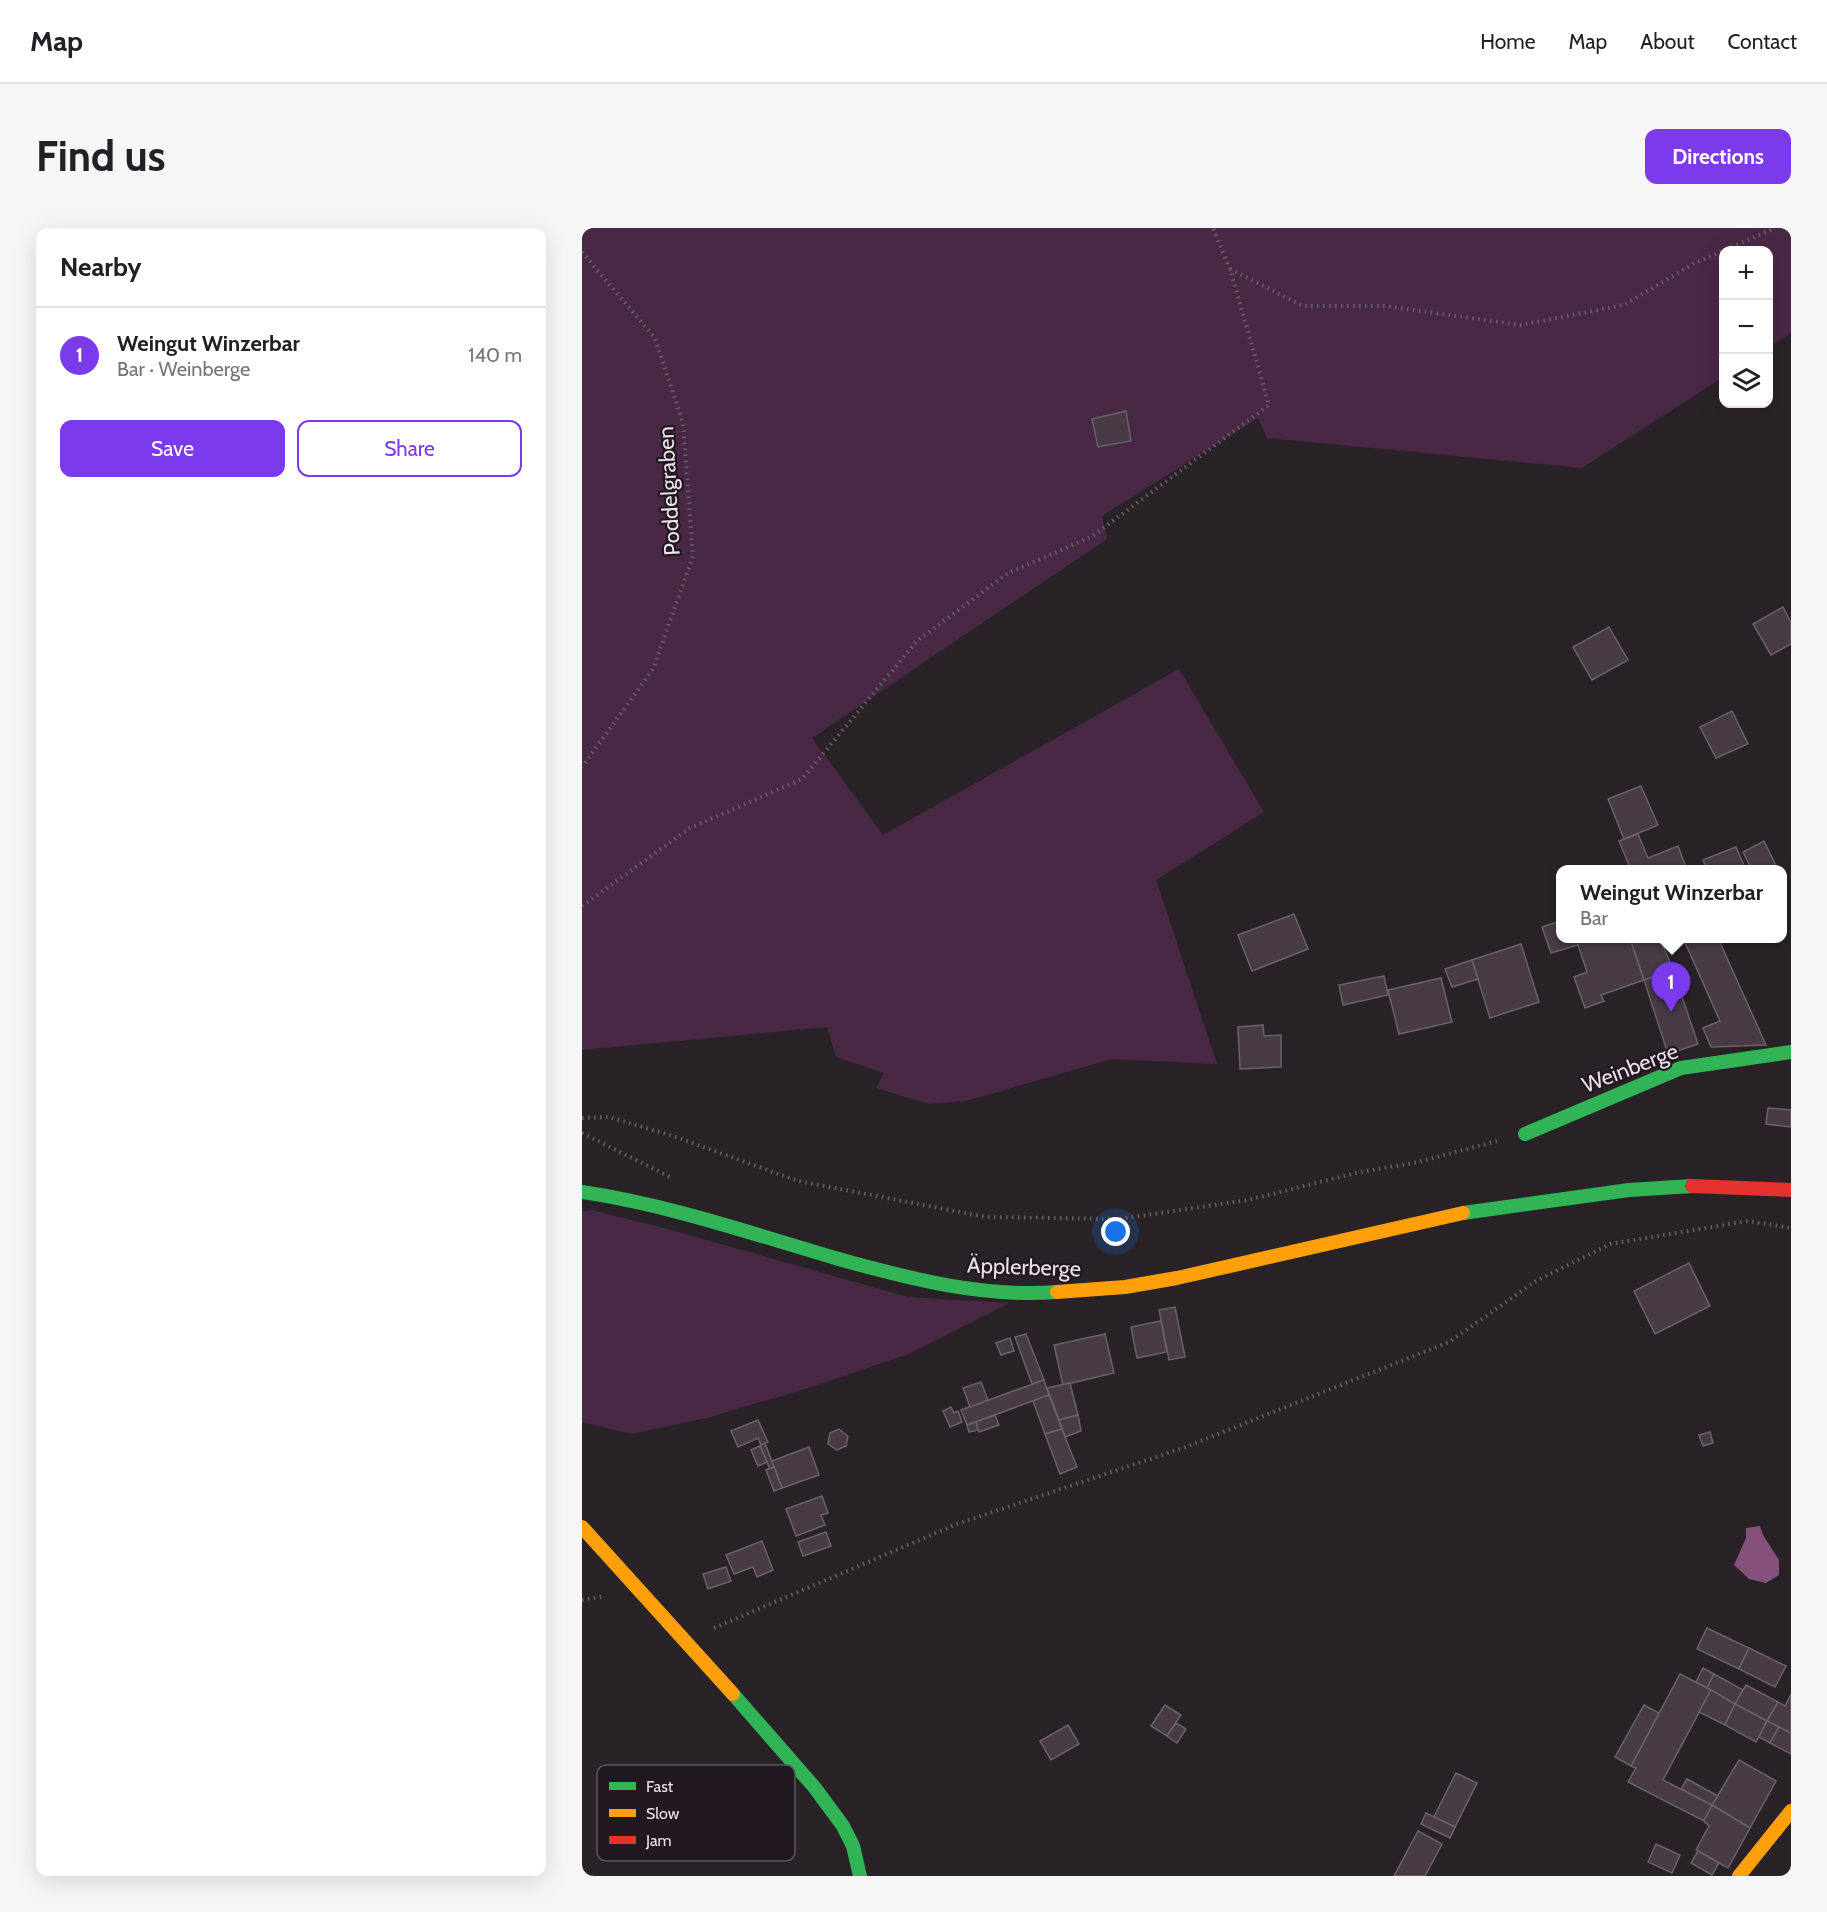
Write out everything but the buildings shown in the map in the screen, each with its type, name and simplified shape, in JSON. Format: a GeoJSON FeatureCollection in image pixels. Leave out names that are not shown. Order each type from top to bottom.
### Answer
{"type":"FeatureCollection","features":[{"type":"Feature","properties":{"kind":"street","name":"Weinberge"},"geometry":{"type":"LineString","coordinates":[[1525,1134],[1681,1068],[1791,1052]]}},
{"type":"Feature","properties":{"kind":"street","name":"Äpplerberge"},"geometry":{"type":"LineString","coordinates":[[582,1192],[649,1205],[900,1276],[954,1286],[1046,1293],[1125,1287],[1177,1278],[1469,1212],[1688,1186],[1791,1190]]}},
{"type":"Feature","properties":{"kind":"street"},"geometry":{"type":"LineString","coordinates":[[582,1527],[685,1640],[793,1765]]}},
{"type":"Feature","properties":{"kind":"street"},"geometry":{"type":"LineString","coordinates":[[795,1767],[843,1826],[853,1846],[860,1876]]}},
{"type":"Feature","properties":{"kind":"street"},"geometry":{"type":"LineString","coordinates":[[1739,1876],[1791,1811]]}},
{"type":"Feature","properties":{"kind":"path"},"geometry":{"type":"LineString","coordinates":[[582,906],[690,828],[802,779],[917,641],[1008,573],[1091,537],[1269,405],[1230,269],[1212,228]]}},
{"type":"Feature","properties":{"kind":"path"},"geometry":{"type":"LineString","coordinates":[[1230,269],[1304,306],[1385,306],[1521,325],[1624,305],[1692,264],[1774,228]]}},
{"type":"Feature","properties":{"kind":"path","name":"Poddelgraben"},"geometry":{"type":"LineString","coordinates":[[582,252],[655,338],[684,423],[693,556],[653,669],[582,767]]}},
{"type":"Feature","properties":{"kind":"path"},"geometry":{"type":"LineString","coordinates":[[582,1118],[609,1117],[672,1136],[798,1182],[986,1217],[1119,1219],[1248,1200],[1356,1173],[1418,1162],[1525,1134]]}},
{"type":"Feature","properties":{"kind":"path"},"geometry":{"type":"LineString","coordinates":[[685,1640],[957,1524],[1182,1448],[1449,1342],[1536,1281],[1610,1244],[1748,1221],[1791,1228]]}},
{"type":"Feature","properties":{"kind":"shaded area"},"geometry":{"type":"Polygon","coordinates":[[[582,228],[1791,228],[1791,333],[1773,344],[1773,246],[1719,246],[1719,380],[1582,468],[1267,438],[1258,418],[1102,516],[1107,539],[812,738],[883,835],[1179,669],[1264,812],[1156,880],[1217,1064],[1112,1059],[966,1101],[929,1104],[876,1088],[884,1073],[836,1057],[827,1027],[582,1050],[582,228]]]}},
{"type":"Feature","properties":{"kind":"shaded area"},"geometry":{"type":"Polygon","coordinates":[[[591,1210],[664,1228],[908,1297],[1009,1303],[911,1353],[818,1385],[707,1418],[631,1434],[582,1422],[582,1211],[591,1210]]]}},
{"type":"Feature","properties":{"kind":"shaded area"},"geometry":{"type":"Polygon","coordinates":[[[1760,1526],[1779,1560],[1779,1575],[1766,1583],[1749,1579],[1734,1565],[1746,1538],[1746,1528],[1760,1526]]]}},
{"type":"Feature","properties":{"kind":"traffic: fast"},"geometry":{"type":"LineString","coordinates":[[1525,1134],[1681,1068],[1791,1052]]}},
{"type":"Feature","properties":{"kind":"traffic: fast"},"geometry":{"type":"LineString","coordinates":[[1463,1213],[1629,1190],[1692,1186]]}},
{"type":"Feature","properties":{"kind":"traffic: fast"},"geometry":{"type":"LineString","coordinates":[[582,1192],[680,1213],[842,1260],[921,1280],[976,1290],[1057,1292]]}},
{"type":"Feature","properties":{"kind":"traffic: fast"},"geometry":{"type":"LineString","coordinates":[[733,1694],[795,1765]]}},
{"type":"Feature","properties":{"kind":"traffic: fast"},"geometry":{"type":"LineString","coordinates":[[795,1765],[843,1826],[853,1846],[860,1876]]}},
{"type":"Feature","properties":{"kind":"traffic: slow"},"geometry":{"type":"LineString","coordinates":[[1057,1292],[1125,1287],[1177,1278],[1463,1213]]}},
{"type":"Feature","properties":{"kind":"traffic: slow"},"geometry":{"type":"LineString","coordinates":[[582,1527],[733,1694]]}},
{"type":"Feature","properties":{"kind":"traffic: slow"},"geometry":{"type":"LineString","coordinates":[[1739,1876],[1791,1811]]}},
{"type":"Feature","properties":{"kind":"traffic: jam"},"geometry":{"type":"LineString","coordinates":[[1692,1186],[1791,1190]]}},
{"type":"Feature","properties":{"kind":"place","name":"Weingut Winzerbar"},"geometry":{"type":"Point","coordinates":[1671,1012]}}]}
